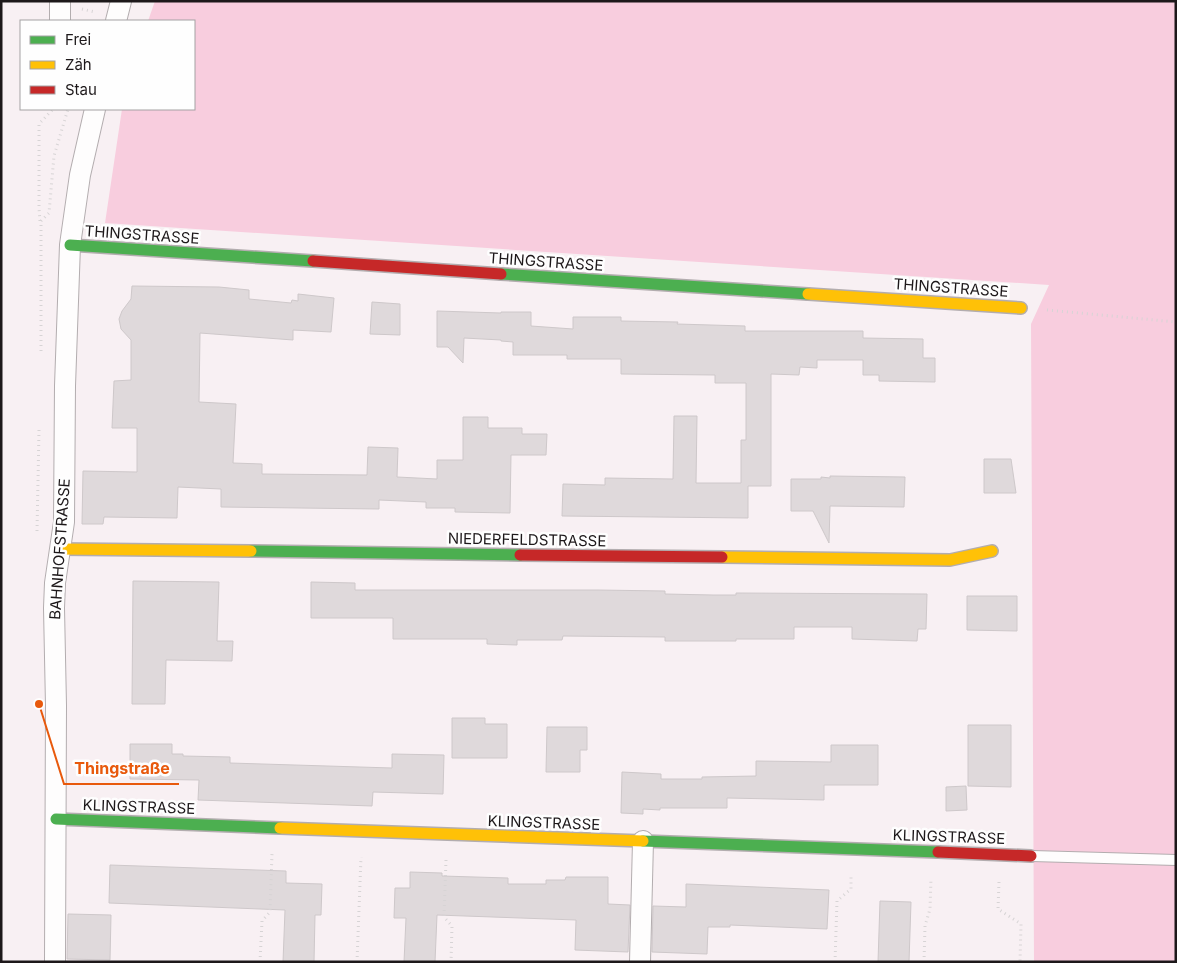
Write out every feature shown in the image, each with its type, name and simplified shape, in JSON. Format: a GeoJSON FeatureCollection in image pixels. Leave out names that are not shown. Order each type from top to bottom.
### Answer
{"type":"FeatureCollection","features":[{"type":"Feature","properties":{"kind":"street"},"geometry":{"type":"LineString","coordinates":[[116,20],[121,1]]}},
{"type":"Feature","properties":{"kind":"street"},"geometry":{"type":"LineString","coordinates":[[60,20],[68,5]]}},
{"type":"Feature","properties":{"kind":"street","name":"BAHNHOFSTRASSE"},"geometry":{"type":"LineString","coordinates":[[55,962],[54,608],[55,583],[64,522],[65,386],[70,245],[80,176],[95,110]]}},
{"type":"Feature","properties":{"kind":"street","name":"THINGSTRASSE"},"geometry":{"type":"LineString","coordinates":[[70,245],[1021,308]]}},
{"type":"Feature","properties":{"kind":"street","name":"NIEDERFELDSTRASSE"},"geometry":{"type":"LineString","coordinates":[[61,548],[950,560],[992,551]]}},
{"type":"Feature","properties":{"kind":"street","name":"KLINGSTRASSE"},"geometry":{"type":"LineString","coordinates":[[56,819],[1031,856]]}},
{"type":"Feature","properties":{"kind":"street"},"geometry":{"type":"LineString","coordinates":[[640,962],[643,841]]}},
{"type":"Feature","properties":{"kind":"lane"},"geometry":{"type":"LineString","coordinates":[[1031,856],[1176,860]]}},
{"type":"Feature","properties":{"kind":"path"},"geometry":{"type":"LineString","coordinates":[[68,5],[97,13]]}},
{"type":"Feature","properties":{"kind":"path"},"geometry":{"type":"LineString","coordinates":[[41,264],[39,248],[39,124],[51,110]]}},
{"type":"Feature","properties":{"kind":"path"},"geometry":{"type":"LineString","coordinates":[[40,221],[49,213],[54,156],[68,110]]}},
{"type":"Feature","properties":{"kind":"path"},"geometry":{"type":"LineString","coordinates":[[1021,308],[1176,322]]}},
{"type":"Feature","properties":{"kind":"path"},"geometry":{"type":"LineString","coordinates":[[260,962],[262,921],[270,912],[273,828]]}},
{"type":"Feature","properties":{"kind":"path"},"geometry":{"type":"LineString","coordinates":[[357,962],[363,832]]}},
{"type":"Feature","properties":{"kind":"path"},"geometry":{"type":"LineString","coordinates":[[447,835],[444,917],[452,926],[451,962]]}},
{"type":"Feature","properties":{"kind":"path"},"geometry":{"type":"LineString","coordinates":[[835,962],[837,901],[851,889],[852,849]]}},
{"type":"Feature","properties":{"kind":"path"},"geometry":{"type":"LineString","coordinates":[[924,962],[925,926],[930,909],[932,851]]}},
{"type":"Feature","properties":{"kind":"path"},"geometry":{"type":"LineString","coordinates":[[1000,854],[998,909],[1020,924],[1020,962]]}},
{"type":"Feature","properties":{"kind":"shaded area"},"geometry":{"type":"Polygon","coordinates":[[[155,1],[1176,1],[1176,962],[1034,962],[1031,324],[1049,285],[105,223],[122,110],[195,110],[195,20],[148,20],[155,1]]]}},
{"type":"Feature","properties":{"kind":"building"},"geometry":{"type":"Polygon","coordinates":[[[132,286],[219,287],[249,290],[249,299],[291,303],[292,300],[298,301],[298,294],[334,298],[331,332],[293,330],[293,340],[200,333],[199,402],[236,404],[233,463],[262,464],[262,474],[367,475],[368,447],[398,448],[397,477],[437,479],[437,460],[463,460],[463,417],[488,417],[488,428],[522,428],[522,434],[547,434],[546,455],[511,455],[510,513],[455,512],[455,508],[426,508],[426,502],[379,500],[379,509],[221,507],[221,489],[178,487],[177,518],[104,517],[103,524],[82,524],[83,471],[137,472],[137,428],[112,428],[114,381],[131,380],[131,340],[121,329],[119,319],[122,311],[131,299],[132,286]]]}},
{"type":"Feature","properties":{"kind":"building"},"geometry":{"type":"Polygon","coordinates":[[[372,302],[400,304],[400,335],[370,334],[372,302]]]}},
{"type":"Feature","properties":{"kind":"building"},"geometry":{"type":"Polygon","coordinates":[[[437,311],[531,312],[531,326],[573,329],[573,317],[621,317],[621,321],[745,326],[745,331],[863,331],[863,338],[923,339],[923,358],[935,358],[935,382],[879,381],[879,375],[863,375],[863,360],[817,360],[817,368],[800,367],[799,375],[771,374],[771,486],[748,486],[748,518],[562,516],[563,484],[605,485],[605,478],[673,479],[674,416],[697,416],[696,483],[741,483],[741,440],[746,440],[746,383],[715,383],[715,375],[621,374],[621,359],[567,359],[567,355],[513,355],[513,342],[501,340],[464,338],[463,363],[448,347],[437,347],[437,311]]]}},
{"type":"Feature","properties":{"kind":"building"},"geometry":{"type":"Polygon","coordinates":[[[984,459],[1011,459],[1016,493],[984,493],[984,459]]]}},
{"type":"Feature","properties":{"kind":"building"},"geometry":{"type":"Polygon","coordinates":[[[830,476],[905,477],[904,507],[830,506],[829,543],[813,511],[791,511],[791,479],[821,479],[821,477],[830,478],[830,476]]]}},
{"type":"Feature","properties":{"kind":"building"},"geometry":{"type":"Polygon","coordinates":[[[133,581],[219,582],[217,641],[233,641],[232,661],[166,660],[165,704],[132,704],[133,581]]]}},
{"type":"Feature","properties":{"kind":"building"},"geometry":{"type":"Polygon","coordinates":[[[311,582],[355,583],[355,590],[597,590],[665,591],[665,594],[713,595],[736,595],[736,593],[927,594],[926,629],[918,629],[917,641],[852,639],[852,627],[794,627],[794,639],[736,639],[736,641],[665,641],[665,637],[563,636],[562,640],[517,640],[517,645],[487,644],[487,639],[393,639],[393,618],[311,618],[311,582]]]}},
{"type":"Feature","properties":{"kind":"building"},"geometry":{"type":"Polygon","coordinates":[[[967,596],[1017,596],[1017,631],[967,630],[967,596]]]}},
{"type":"Feature","properties":{"kind":"building"},"geometry":{"type":"Polygon","coordinates":[[[452,718],[485,718],[485,724],[507,724],[507,758],[452,758],[452,718]]]}},
{"type":"Feature","properties":{"kind":"building"},"geometry":{"type":"Polygon","coordinates":[[[968,725],[1011,725],[1011,787],[968,786],[968,725]]]}},
{"type":"Feature","properties":{"kind":"building"},"geometry":{"type":"Polygon","coordinates":[[[547,727],[587,727],[587,750],[580,750],[580,772],[546,772],[547,727]]]}},
{"type":"Feature","properties":{"kind":"building"},"geometry":{"type":"Polygon","coordinates":[[[130,744],[172,744],[172,754],[230,757],[230,763],[392,768],[392,754],[444,755],[443,794],[373,792],[372,806],[198,800],[199,780],[130,779],[130,744]]]}},
{"type":"Feature","properties":{"kind":"building"},"geometry":{"type":"Polygon","coordinates":[[[831,745],[878,745],[878,785],[824,785],[824,800],[727,798],[727,808],[660,808],[660,810],[643,809],[643,814],[621,813],[622,772],[661,774],[661,779],[756,776],[756,761],[831,762],[831,745]]]}},
{"type":"Feature","properties":{"kind":"building"},"geometry":{"type":"Polygon","coordinates":[[[966,786],[967,810],[946,811],[946,787],[966,786]]]}},
{"type":"Feature","properties":{"kind":"building"},"geometry":{"type":"Polygon","coordinates":[[[110,865],[286,871],[286,883],[322,884],[321,915],[315,915],[314,962],[283,962],[285,910],[109,903],[110,865]]]}},
{"type":"Feature","properties":{"kind":"building"},"geometry":{"type":"Polygon","coordinates":[[[410,872],[442,873],[442,876],[508,878],[508,884],[546,884],[546,880],[565,880],[566,877],[608,877],[608,904],[630,905],[628,952],[575,950],[576,920],[437,915],[435,962],[404,962],[406,918],[394,918],[395,888],[410,888],[410,872]]]}},
{"type":"Feature","properties":{"kind":"building"},"geometry":{"type":"Polygon","coordinates":[[[686,884],[829,890],[827,929],[730,925],[730,927],[708,927],[707,954],[652,952],[653,906],[686,907],[686,884]]]}},
{"type":"Feature","properties":{"kind":"building"},"geometry":{"type":"Polygon","coordinates":[[[880,901],[911,902],[909,962],[878,962],[880,901]]]}},
{"type":"Feature","properties":{"kind":"building"},"geometry":{"type":"Polygon","coordinates":[[[68,914],[111,915],[110,960],[67,959],[68,914]]]}},
{"type":"Feature","properties":{"kind":"traffic: fast"},"geometry":{"type":"LineString","coordinates":[[70,245],[313,261]]}},
{"type":"Feature","properties":{"kind":"traffic: fast"},"geometry":{"type":"LineString","coordinates":[[501,274],[808,294]]}},
{"type":"Feature","properties":{"kind":"traffic: fast"},"geometry":{"type":"LineString","coordinates":[[251,551],[520,555]]}},
{"type":"Feature","properties":{"kind":"traffic: fast"},"geometry":{"type":"LineString","coordinates":[[56,819],[280,828]]}},
{"type":"Feature","properties":{"kind":"traffic: fast"},"geometry":{"type":"LineString","coordinates":[[643,841],[938,852]]}},
{"type":"Feature","properties":{"kind":"traffic: slow"},"geometry":{"type":"LineString","coordinates":[[808,294],[1021,308]]}},
{"type":"Feature","properties":{"kind":"traffic: slow"},"geometry":{"type":"LineString","coordinates":[[61,549],[251,551]]}},
{"type":"Feature","properties":{"kind":"traffic: slow"},"geometry":{"type":"LineString","coordinates":[[722,557],[950,560],[992,551]]}},
{"type":"Feature","properties":{"kind":"traffic: slow"},"geometry":{"type":"LineString","coordinates":[[280,828],[643,841]]}},
{"type":"Feature","properties":{"kind":"traffic: jam"},"geometry":{"type":"LineString","coordinates":[[313,261],[501,274]]}},
{"type":"Feature","properties":{"kind":"traffic: jam"},"geometry":{"type":"LineString","coordinates":[[520,555],[722,557]]}},
{"type":"Feature","properties":{"kind":"traffic: jam"},"geometry":{"type":"LineString","coordinates":[[938,852],[1031,856]]}},
{"type":"Feature","properties":{"kind":"place","name":"Thingstraße"},"geometry":{"type":"Point","coordinates":[39,704]}}]}
